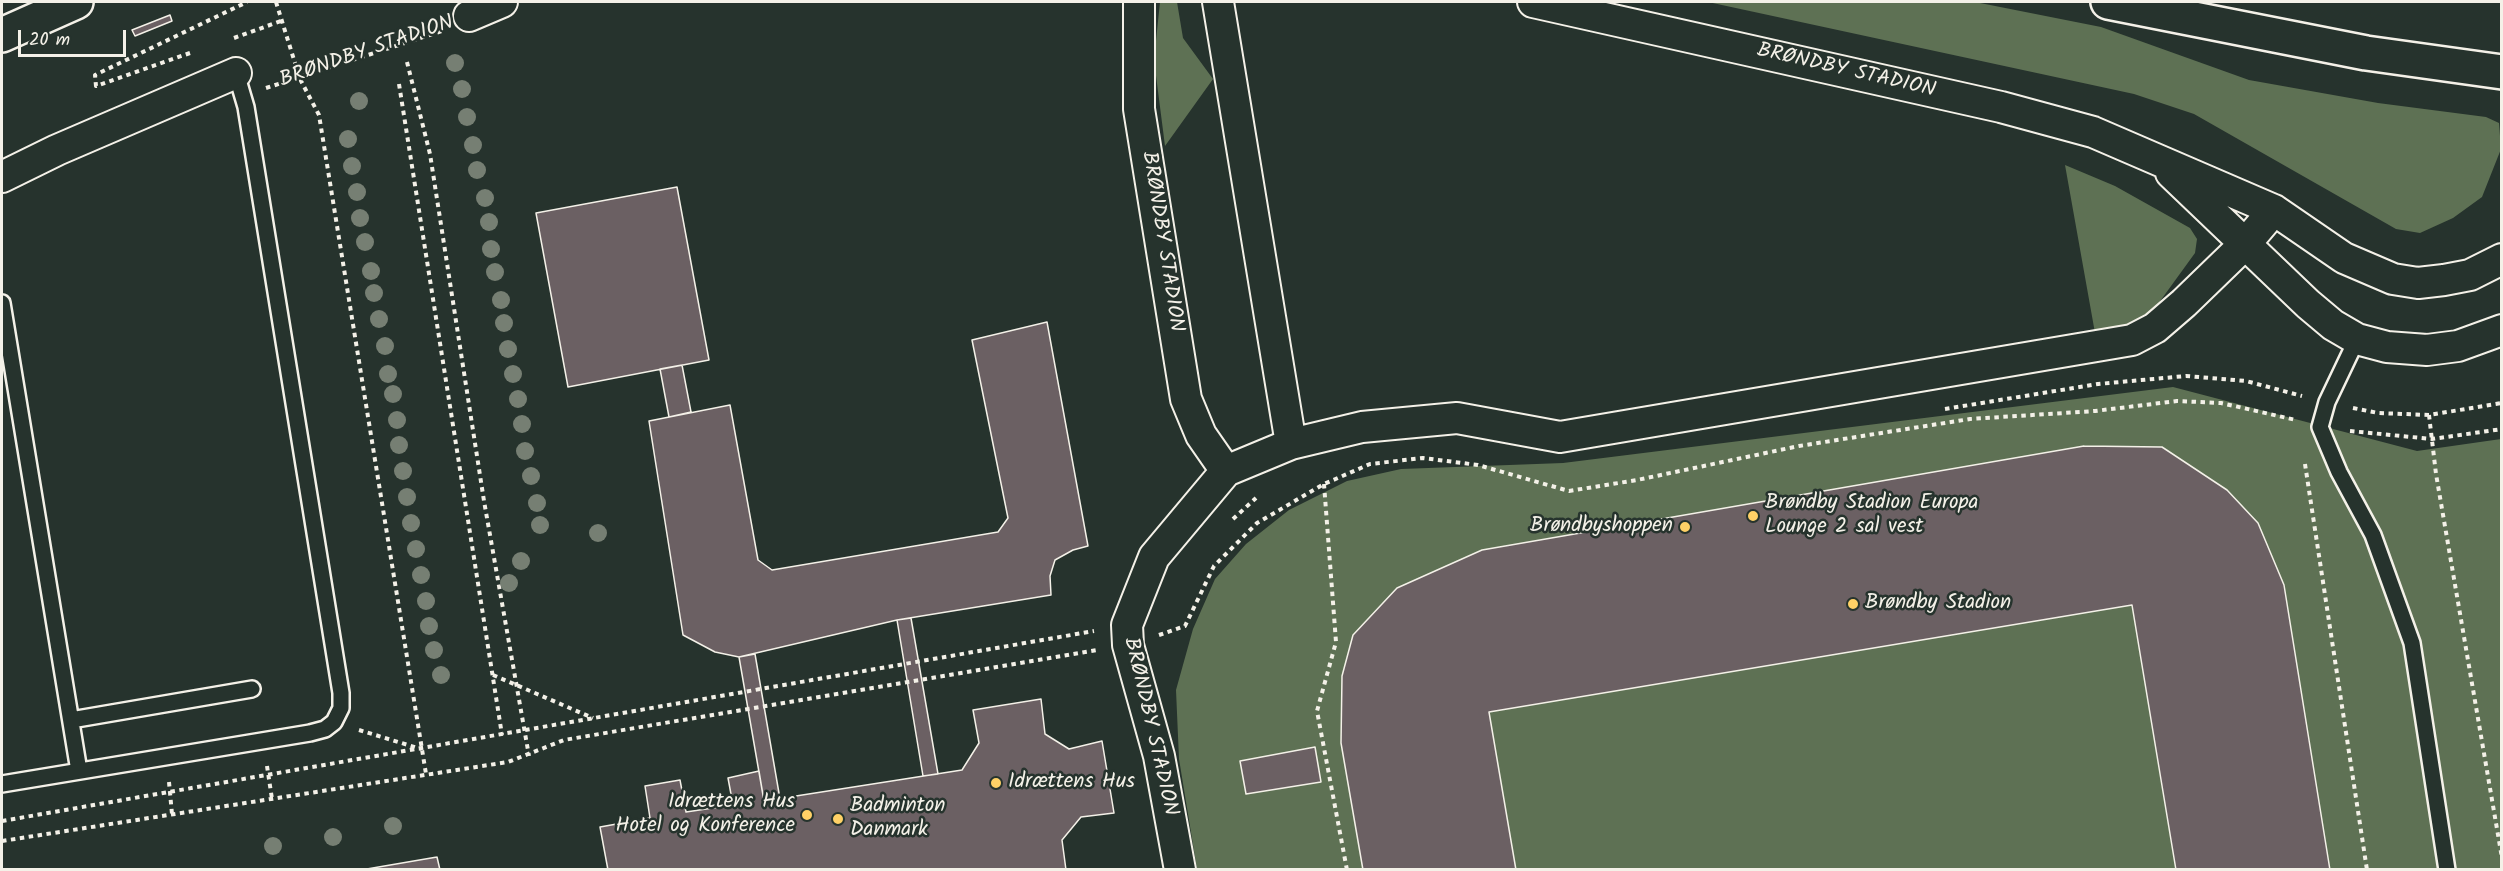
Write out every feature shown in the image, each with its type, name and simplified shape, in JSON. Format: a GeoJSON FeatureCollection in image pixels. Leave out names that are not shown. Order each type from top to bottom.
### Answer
{"type":"FeatureCollection","features":[{"type":"Feature","properties":{"kind":"street"},"geometry":{"type":"LineString","coordinates":[[2,35],[76,2]]}},
{"type":"Feature","properties":{"kind":"street","name":"BRØNDBY STADION"},"geometry":{"type":"LineString","coordinates":[[469,16],[502,2]]}},
{"type":"Feature","properties":{"kind":"street","name":"BRØNDBY STADION"},"geometry":{"type":"LineString","coordinates":[[1139,2],[1139,109],[1186,399],[1201,435],[1226,471]]}},
{"type":"Feature","properties":{"kind":"street"},"geometry":{"type":"LineString","coordinates":[[1218,2],[1291,444]]}},
{"type":"Feature","properties":{"kind":"street","name":"BRØNDBY STADION"},"geometry":{"type":"LineString","coordinates":[[1533,2],[2001,107],[2093,132],[2274,210],[2344,258],[2393,279],[2418,282],[2470,275],[2502,258]]}},
{"type":"Feature","properties":{"kind":"street"},"geometry":{"type":"LineString","coordinates":[[2108,2],[2366,53],[2502,72]]}},
{"type":"Feature","properties":{"kind":"street"},"geometry":{"type":"LineString","coordinates":[[2,177],[57,150],[236,73]]}},
{"type":"Feature","properties":{"kind":"street","name":"BRØNDBY STADION"},"geometry":{"type":"LineString","coordinates":[[2154,158],[2308,304],[2333,325],[2356,339],[2387,347],[2427,350],[2458,346],[2502,330]]}},
{"type":"Feature","properties":{"kind":"street","name":"BRØNDBY STADION"},"geometry":{"type":"LineString","coordinates":[[1180,870],[1159,756],[1127,635],[1154,556],[1226,471],[1291,444],[1362,427],[1457,418],[1560,437],[2132,340],[2155,328],[2177,310],[2246,243],[2274,210]]}},
{"type":"Feature","properties":{"kind":"lane"},"geometry":{"type":"LineString","coordinates":[[2,784],[310,733],[326,729],[334,722],[340,708],[341,693],[246,107],[236,73]]}},
{"type":"Feature","properties":{"kind":"lane"},"geometry":{"type":"LineString","coordinates":[[2,303],[79,771]]}},
{"type":"Feature","properties":{"kind":"lane"},"geometry":{"type":"LineString","coordinates":[[2356,339],[2327,402],[2320,427],[2339,472],[2373,535],[2412,643],[2447,870]]}},
{"type":"Feature","properties":{"kind":"lane"},"geometry":{"type":"LineString","coordinates":[[71,720],[252,689]]}},
{"type":"Feature","properties":{"kind":"path"},"geometry":{"type":"LineString","coordinates":[[194,52],[96,86],[95,75],[246,2]]}},
{"type":"Feature","properties":{"kind":"path"},"geometry":{"type":"LineString","coordinates":[[276,2],[300,79],[319,115],[426,774]]}},
{"type":"Feature","properties":{"kind":"path","name":"BRØNDBY STADION"},"geometry":{"type":"LineString","coordinates":[[236,73],[266,88],[300,79],[452,27],[469,16]]}},
{"type":"Feature","properties":{"kind":"path"},"geometry":{"type":"LineString","coordinates":[[227,40],[281,21]]}},
{"type":"Feature","properties":{"kind":"path"},"geometry":{"type":"LineString","coordinates":[[407,62],[430,154],[515,684],[529,756]]}},
{"type":"Feature","properties":{"kind":"path"},"geometry":{"type":"LineString","coordinates":[[399,84],[502,735]]}},
{"type":"Feature","properties":{"kind":"path"},"geometry":{"type":"LineString","coordinates":[[1934,409],[1956,408],[2098,384],[2186,376],[2246,381],[2304,397],[2302,405]]}},
{"type":"Feature","properties":{"kind":"path"},"geometry":{"type":"LineString","coordinates":[[2,821],[595,718],[1185,626],[1214,566],[1257,524],[1324,484],[1370,464],[1423,458],[1478,465],[1569,490],[1637,480],[1799,446],[1970,419],[2095,411],[2177,401],[2221,404],[2298,421],[2300,413]]}},
{"type":"Feature","properties":{"kind":"path"},"geometry":{"type":"LineString","coordinates":[[2327,402],[2378,413],[2429,415],[2502,403]]}},
{"type":"Feature","properties":{"kind":"path"},"geometry":{"type":"LineString","coordinates":[[2429,415],[2436,474],[2502,858]]}},
{"type":"Feature","properties":{"kind":"path"},"geometry":{"type":"LineString","coordinates":[[2320,427],[2372,435],[2432,440],[2502,429]]}},
{"type":"Feature","properties":{"kind":"path"},"geometry":{"type":"LineString","coordinates":[[2304,456],[2367,870]]}},
{"type":"Feature","properties":{"kind":"path"},"geometry":{"type":"LineString","coordinates":[[1324,484],[1336,642],[1317,711],[1347,870]]}},
{"type":"Feature","properties":{"kind":"path"},"geometry":{"type":"LineString","coordinates":[[1229,524],[1253,500],[1263,494]]}},
{"type":"Feature","properties":{"kind":"path"},"geometry":{"type":"LineString","coordinates":[[2,841],[508,762],[529,756],[564,740],[1127,635]]}},
{"type":"Feature","properties":{"kind":"path"},"geometry":{"type":"LineString","coordinates":[[492,675],[595,718]]}},
{"type":"Feature","properties":{"kind":"path"},"geometry":{"type":"LineString","coordinates":[[334,722],[421,749]]}},
{"type":"Feature","properties":{"kind":"green space"},"geometry":{"type":"Polygon","coordinates":[[[1160,2],[1177,2],[1183,38],[1213,79],[1165,146],[1154,60],[1160,2]]]}},
{"type":"Feature","properties":{"kind":"green space"},"geometry":{"type":"Polygon","coordinates":[[[1708,2],[1975,2],[2101,27],[2249,80],[2378,103],[2486,117],[2499,123],[2501,149],[2482,197],[2453,218],[2420,233],[2396,229],[2194,114],[2134,94],[1708,2]]]}},
{"type":"Feature","properties":{"kind":"green space"},"geometry":{"type":"Polygon","coordinates":[[[2065,165],[2115,186],[2190,228],[2197,239],[2195,253],[2150,315],[2130,329],[2095,333],[2065,165]]]}},
{"type":"Feature","properties":{"kind":"green space","name":"Brøndby Stadion"},"geometry":{"type":"Polygon","coordinates":[[[2173,387],[2417,451],[2501,439],[2501,869],[1197,869],[1179,759],[1176,690],[1193,629],[1215,579],[1246,544],[1289,510],[1347,481],[1401,469],[1563,463],[2173,387]]]}},
{"type":"Feature","properties":{"kind":"building"},"geometry":{"type":"Polygon","coordinates":[[[170,15],[172,21],[135,36],[132,30],[170,15]]]}},
{"type":"Feature","properties":{"kind":"building"},"geometry":{"type":"Polygon","coordinates":[[[677,187],[709,360],[568,387],[536,213],[677,187]]]}},
{"type":"Feature","properties":{"kind":"building"},"geometry":{"type":"Polygon","coordinates":[[[1047,322],[1088,546],[1073,550],[1055,560],[1050,576],[1051,595],[897,620],[739,657],[715,652],[683,635],[649,421],[730,405],[758,560],[772,570],[998,532],[1008,518],[972,340],[1047,322]]]}},
{"type":"Feature","properties":{"kind":"building"},"geometry":{"type":"Polygon","coordinates":[[[682,365],[691,412],[669,417],[660,369],[682,365]]]}},
{"type":"Feature","properties":{"kind":"building"},"geometry":{"type":"Polygon","coordinates":[[[2084,446],[2162,447],[2227,490],[2258,523],[2284,585],[2330,870],[2176,870],[2132,605],[1489,712],[1516,870],[1363,870],[1341,743],[1342,676],[1353,635],[1397,588],[1482,550],[2084,446]]]}},
{"type":"Feature","properties":{"kind":"building"},"geometry":{"type":"Polygon","coordinates":[[[911,618],[938,774],[923,776],[897,620],[911,618]]]}},
{"type":"Feature","properties":{"kind":"building"},"geometry":{"type":"Polygon","coordinates":[[[755,654],[780,799],[764,801],[739,657],[755,654]]]}},
{"type":"Feature","properties":{"kind":"building","name":"Idrættens Hus"},"geometry":{"type":"Polygon","coordinates":[[[1041,699],[1045,734],[1069,749],[1102,741],[1114,813],[1081,817],[1062,840],[1066,870],[608,870],[600,827],[650,818],[645,786],[680,780],[686,812],[733,805],[728,778],[759,771],[764,801],[962,770],[979,743],[973,710],[1041,699]]]}},
{"type":"Feature","properties":{"kind":"building"},"geometry":{"type":"Polygon","coordinates":[[[1315,747],[1321,782],[1246,794],[1240,761],[1315,747]]]}},
{"type":"Feature","properties":{"kind":"building"},"geometry":{"type":"Polygon","coordinates":[[[437,857],[440,870],[361,870],[437,857]]]}},
{"type":"Feature","properties":{"kind":"place","name":"Brøndby Stadion Europa Lounge 2 sal vest"},"geometry":{"type":"Point","coordinates":[1753,516]}},
{"type":"Feature","properties":{"kind":"place","name":"Brøndbyshoppen"},"geometry":{"type":"Point","coordinates":[1685,527]}},
{"type":"Feature","properties":{"kind":"place","name":"Brøndby Stadion"},"geometry":{"type":"Point","coordinates":[1853,604]}},
{"type":"Feature","properties":{"kind":"place","name":"Idrættens Hus"},"geometry":{"type":"Point","coordinates":[996,783]}},
{"type":"Feature","properties":{"kind":"place","name":"Idrættens Hus Hotel og Konference"},"geometry":{"type":"Point","coordinates":[807,815]}},
{"type":"Feature","properties":{"kind":"place","name":"Badminton Danmark"},"geometry":{"type":"Point","coordinates":[838,819]}}]}
